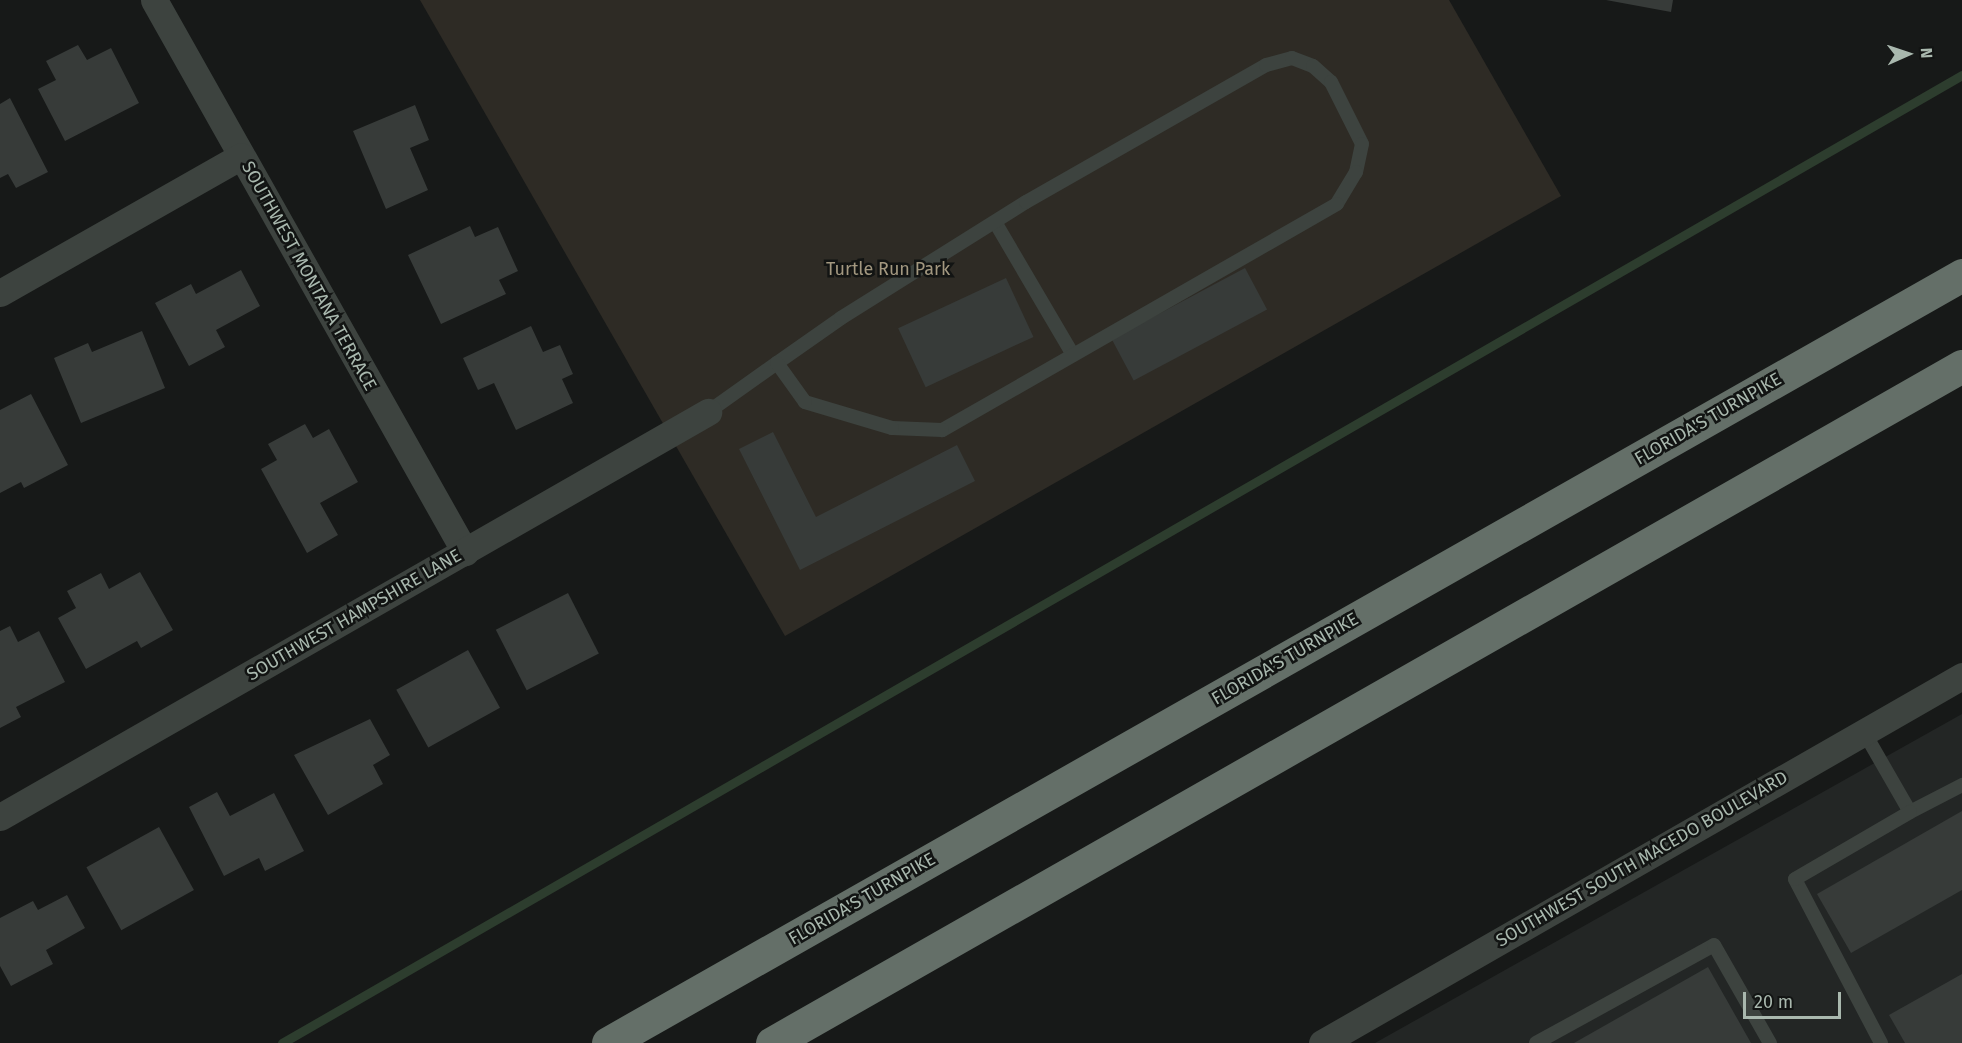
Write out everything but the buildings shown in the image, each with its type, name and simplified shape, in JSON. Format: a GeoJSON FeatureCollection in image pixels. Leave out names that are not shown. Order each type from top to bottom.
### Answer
{"type":"FeatureCollection","features":[{"type":"Feature","properties":{"kind":"highway","name":"FLORIDA'S TURNPIKE"},"geometry":{"type":"LineString","coordinates":[[608,1043],[1962,275]]}},
{"type":"Feature","properties":{"kind":"highway"},"geometry":{"type":"LineString","coordinates":[[772,1043],[1962,366]]}},
{"type":"Feature","properties":{"kind":"street","name":"SOUTHWEST MONTANA TERRACE"},"geometry":{"type":"LineString","coordinates":[[154,0],[465,552]]}},
{"type":"Feature","properties":{"kind":"street"},"geometry":{"type":"LineString","coordinates":[[0,293],[241,156]]}},
{"type":"Feature","properties":{"kind":"street","name":"SOUTHWEST HAMPSHIRE LANE"},"geometry":{"type":"LineString","coordinates":[[0,817],[708,412]]}},
{"type":"Feature","properties":{"kind":"street","name":"SOUTHWEST SOUTH MACEDO BOULEVARD"},"geometry":{"type":"LineString","coordinates":[[1322,1043],[1962,676]]}},
{"type":"Feature","properties":{"kind":"lane"},"geometry":{"type":"LineString","coordinates":[[708,412],[777,363],[995,222],[1266,65],[1292,58],[1314,66],[1331,82],[1362,144],[1356,172],[1337,204],[942,430],[892,428],[805,402],[777,363]]}},
{"type":"Feature","properties":{"kind":"lane"},"geometry":{"type":"LineString","coordinates":[[995,222],[1073,355]]}},
{"type":"Feature","properties":{"kind":"lane"},"geometry":{"type":"LineString","coordinates":[[1864,732],[1910,812]]}},
{"type":"Feature","properties":{"kind":"lane"},"geometry":{"type":"LineString","coordinates":[[1881,1043],[1795,879],[1910,812],[1962,785]]}},
{"type":"Feature","properties":{"kind":"lane"},"geometry":{"type":"LineString","coordinates":[[1536,1043],[1714,945],[1770,1043]]}},
{"type":"Feature","properties":{"kind":"shaded area"},"geometry":{"type":"Polygon","coordinates":[[[1962,714],[1962,1043],[1375,1043],[1962,714]]]}},
{"type":"Feature","properties":{"kind":"green space","name":"Turtle Run Park"},"geometry":{"type":"Polygon","coordinates":[[[420,0],[1449,0],[1561,196],[785,636],[420,0]]]}},
{"type":"Feature","properties":{"kind":"waterway"},"geometry":{"type":"LineString","coordinates":[[282,1043],[1962,75]]}}]}
